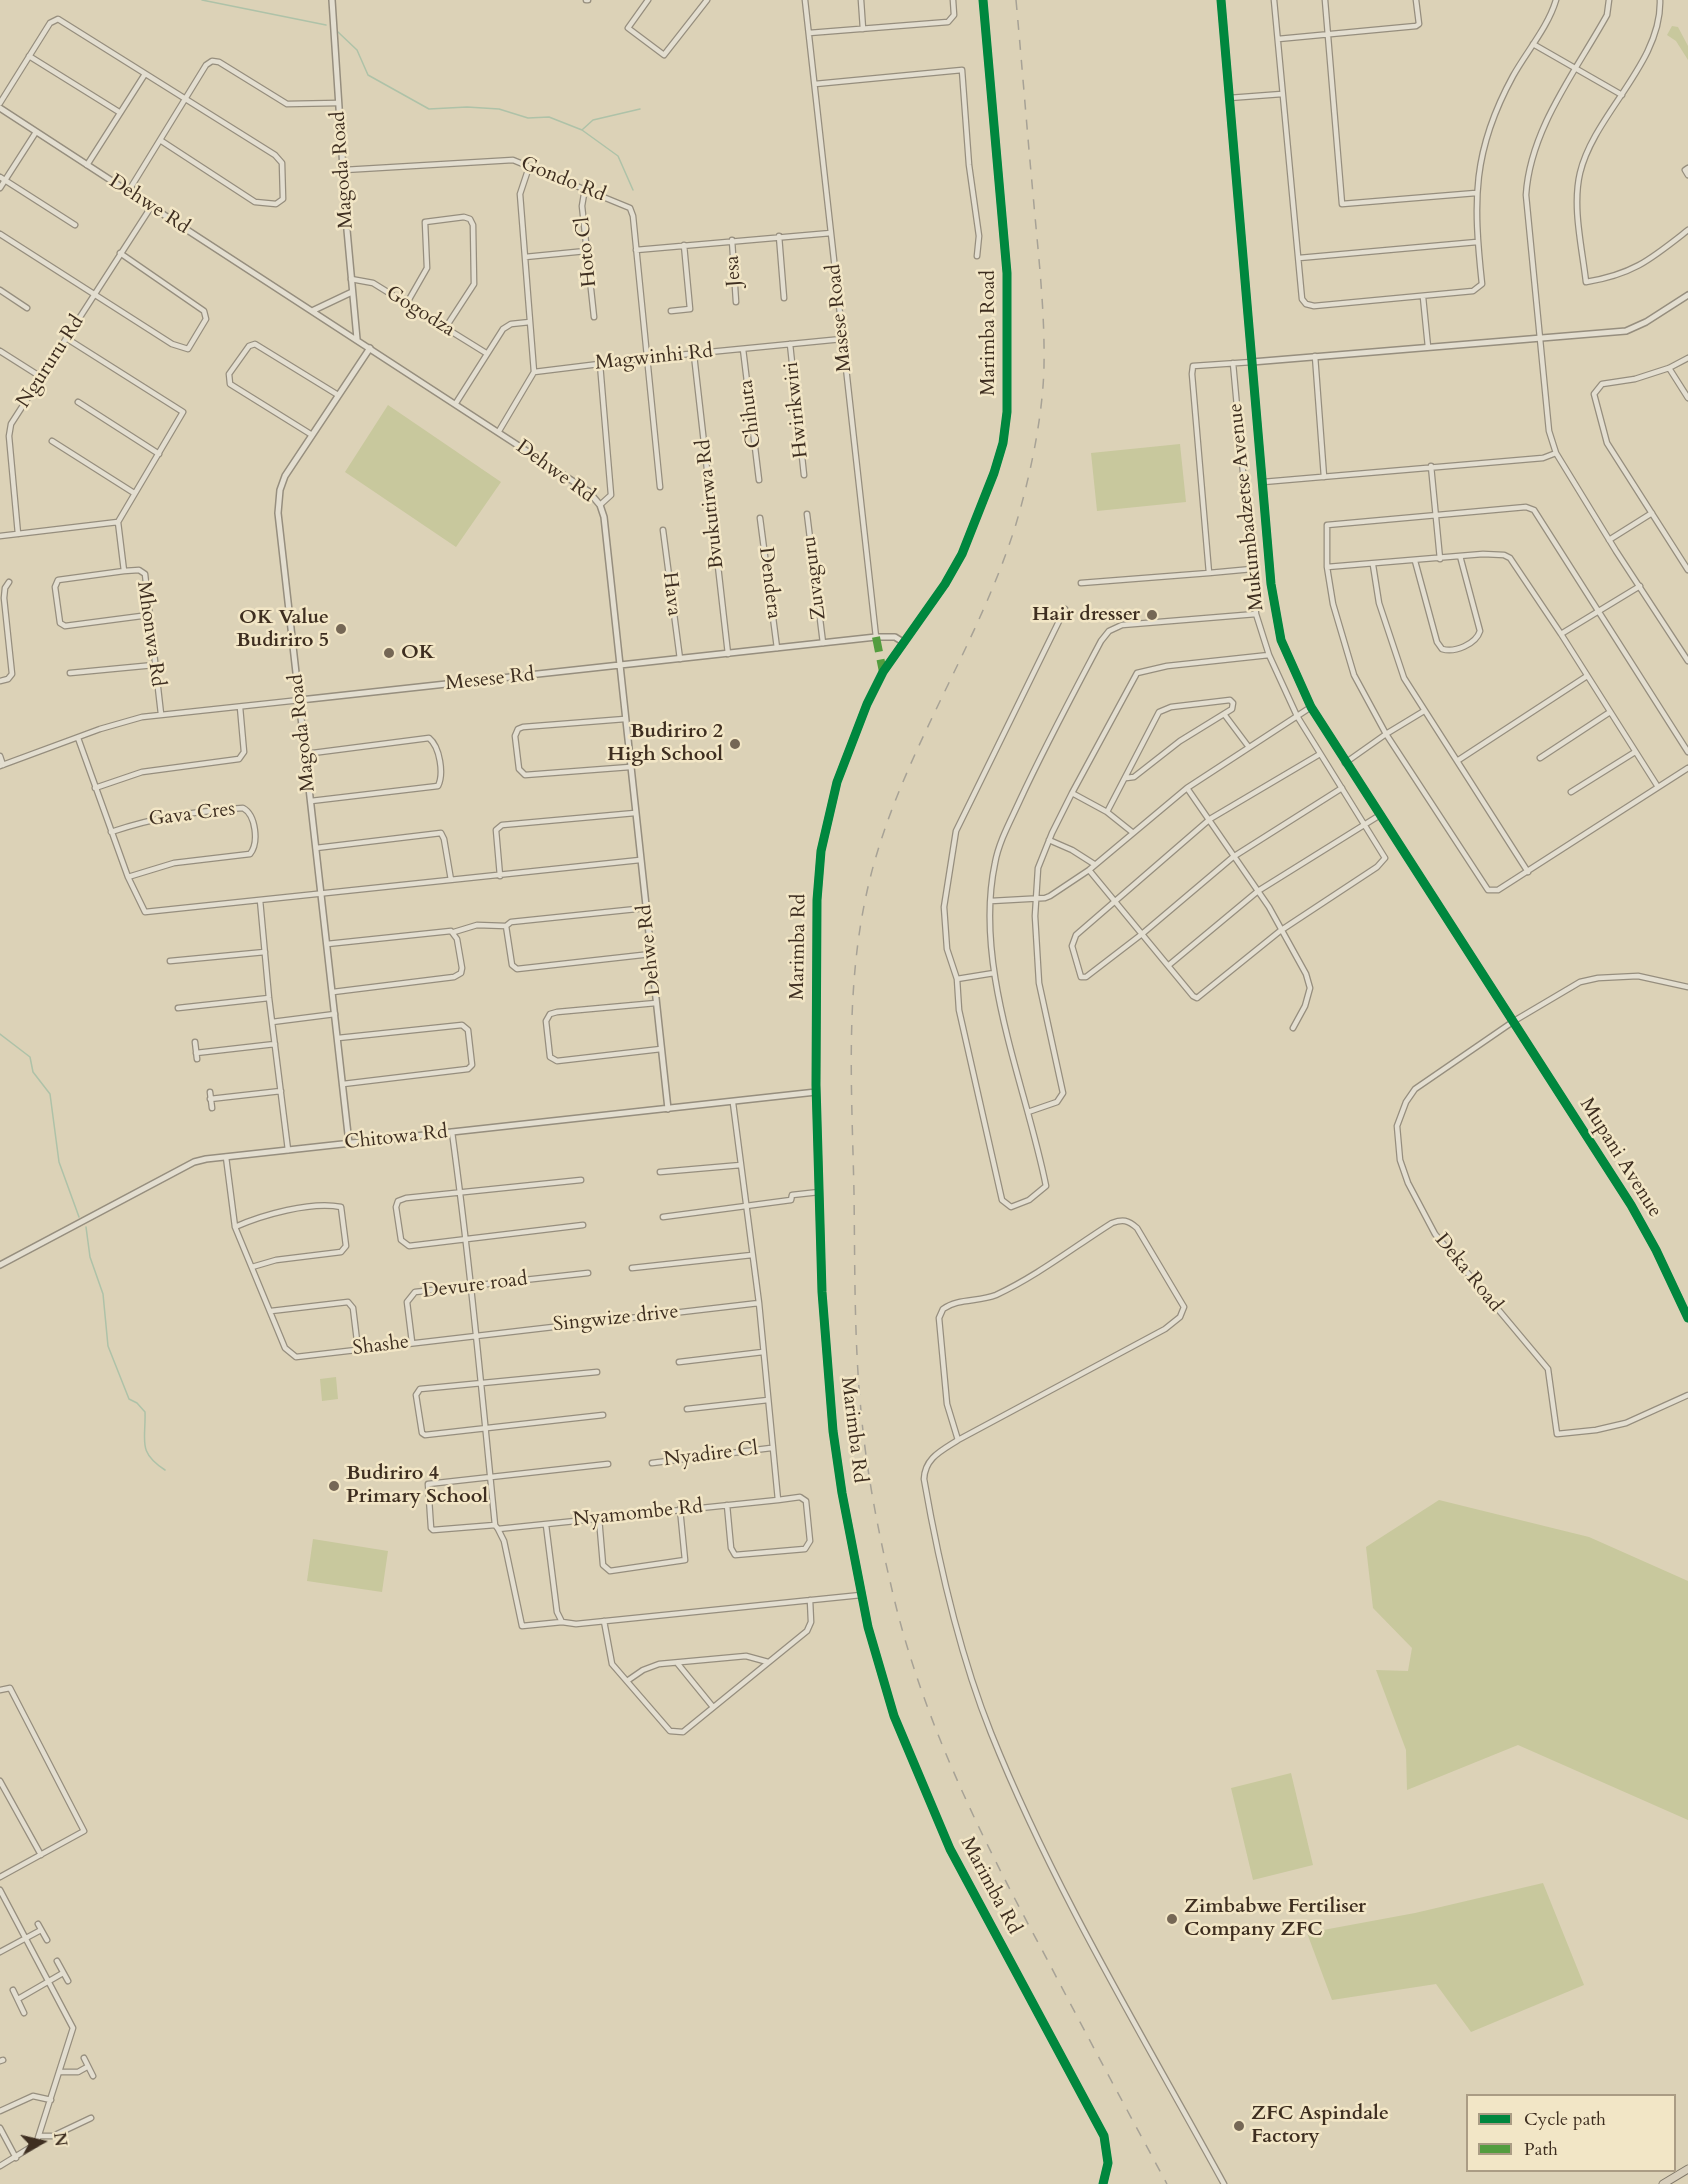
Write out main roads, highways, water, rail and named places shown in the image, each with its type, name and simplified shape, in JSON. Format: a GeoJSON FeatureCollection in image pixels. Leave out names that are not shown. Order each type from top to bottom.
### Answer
{"type":"FeatureCollection","features":[{"type":"Feature","properties":{"kind":"main road"},"geometry":{"type":"LineString","coordinates":[[1663,2184],[1688,2169]]}},
{"type":"Feature","properties":{"kind":"waterway"},"geometry":{"type":"LineString","coordinates":[[202,0],[326,25]]}},
{"type":"Feature","properties":{"kind":"waterway"},"geometry":{"type":"LineString","coordinates":[[338,32],[357,50],[368,75],[429,109],[467,107],[499,109],[528,118],[549,117],[582,130],[618,156],[633,190]]}},
{"type":"Feature","properties":{"kind":"waterway"},"geometry":{"type":"LineString","coordinates":[[583,129],[593,120],[640,109]]}},
{"type":"Feature","properties":{"kind":"waterway"},"geometry":{"type":"LineString","coordinates":[[0,1034],[30,1057],[33,1072],[50,1094],[59,1162],[79,1217]]}},
{"type":"Feature","properties":{"kind":"waterway"},"geometry":{"type":"LineString","coordinates":[[86,1227],[90,1257],[103,1294],[108,1346],[129,1399],[137,1403],[145,1412],[144,1438],[147,1451],[156,1464],[165,1470]]}},
{"type":"Feature","properties":{"kind":"railway"},"geometry":{"type":"LineString","coordinates":[[1016,0],[1042,302],[1044,366],[1041,405],[1026,487],[999,572],[896,800],[879,847],[866,896],[855,970],[851,1044],[857,1357],[863,1432],[876,1518],[903,1631],[918,1681],[977,1823],[1167,2184]]}},
{"type":"Feature","properties":{"kind":"place","name":"Hair dresser"},"geometry":{"type":"Point","coordinates":[1152,615]}},
{"type":"Feature","properties":{"kind":"place","name":"OK Value Budiriro 5"},"geometry":{"type":"Point","coordinates":[341,629]}},
{"type":"Feature","properties":{"kind":"place","name":"OK"},"geometry":{"type":"Point","coordinates":[389,653]}},
{"type":"Feature","properties":{"kind":"place","name":"Budiriro 2 High School"},"geometry":{"type":"Point","coordinates":[735,744]}},
{"type":"Feature","properties":{"kind":"place","name":"Budiriro 4 Primary School"},"geometry":{"type":"Point","coordinates":[334,1486]}},
{"type":"Feature","properties":{"kind":"place","name":"Zimbabwe Fertiliser Company ZFC"},"geometry":{"type":"Point","coordinates":[1172,1919]}},
{"type":"Feature","properties":{"kind":"place","name":"ZFC Aspindale Factory"},"geometry":{"type":"Point","coordinates":[1239,2126]}}]}
